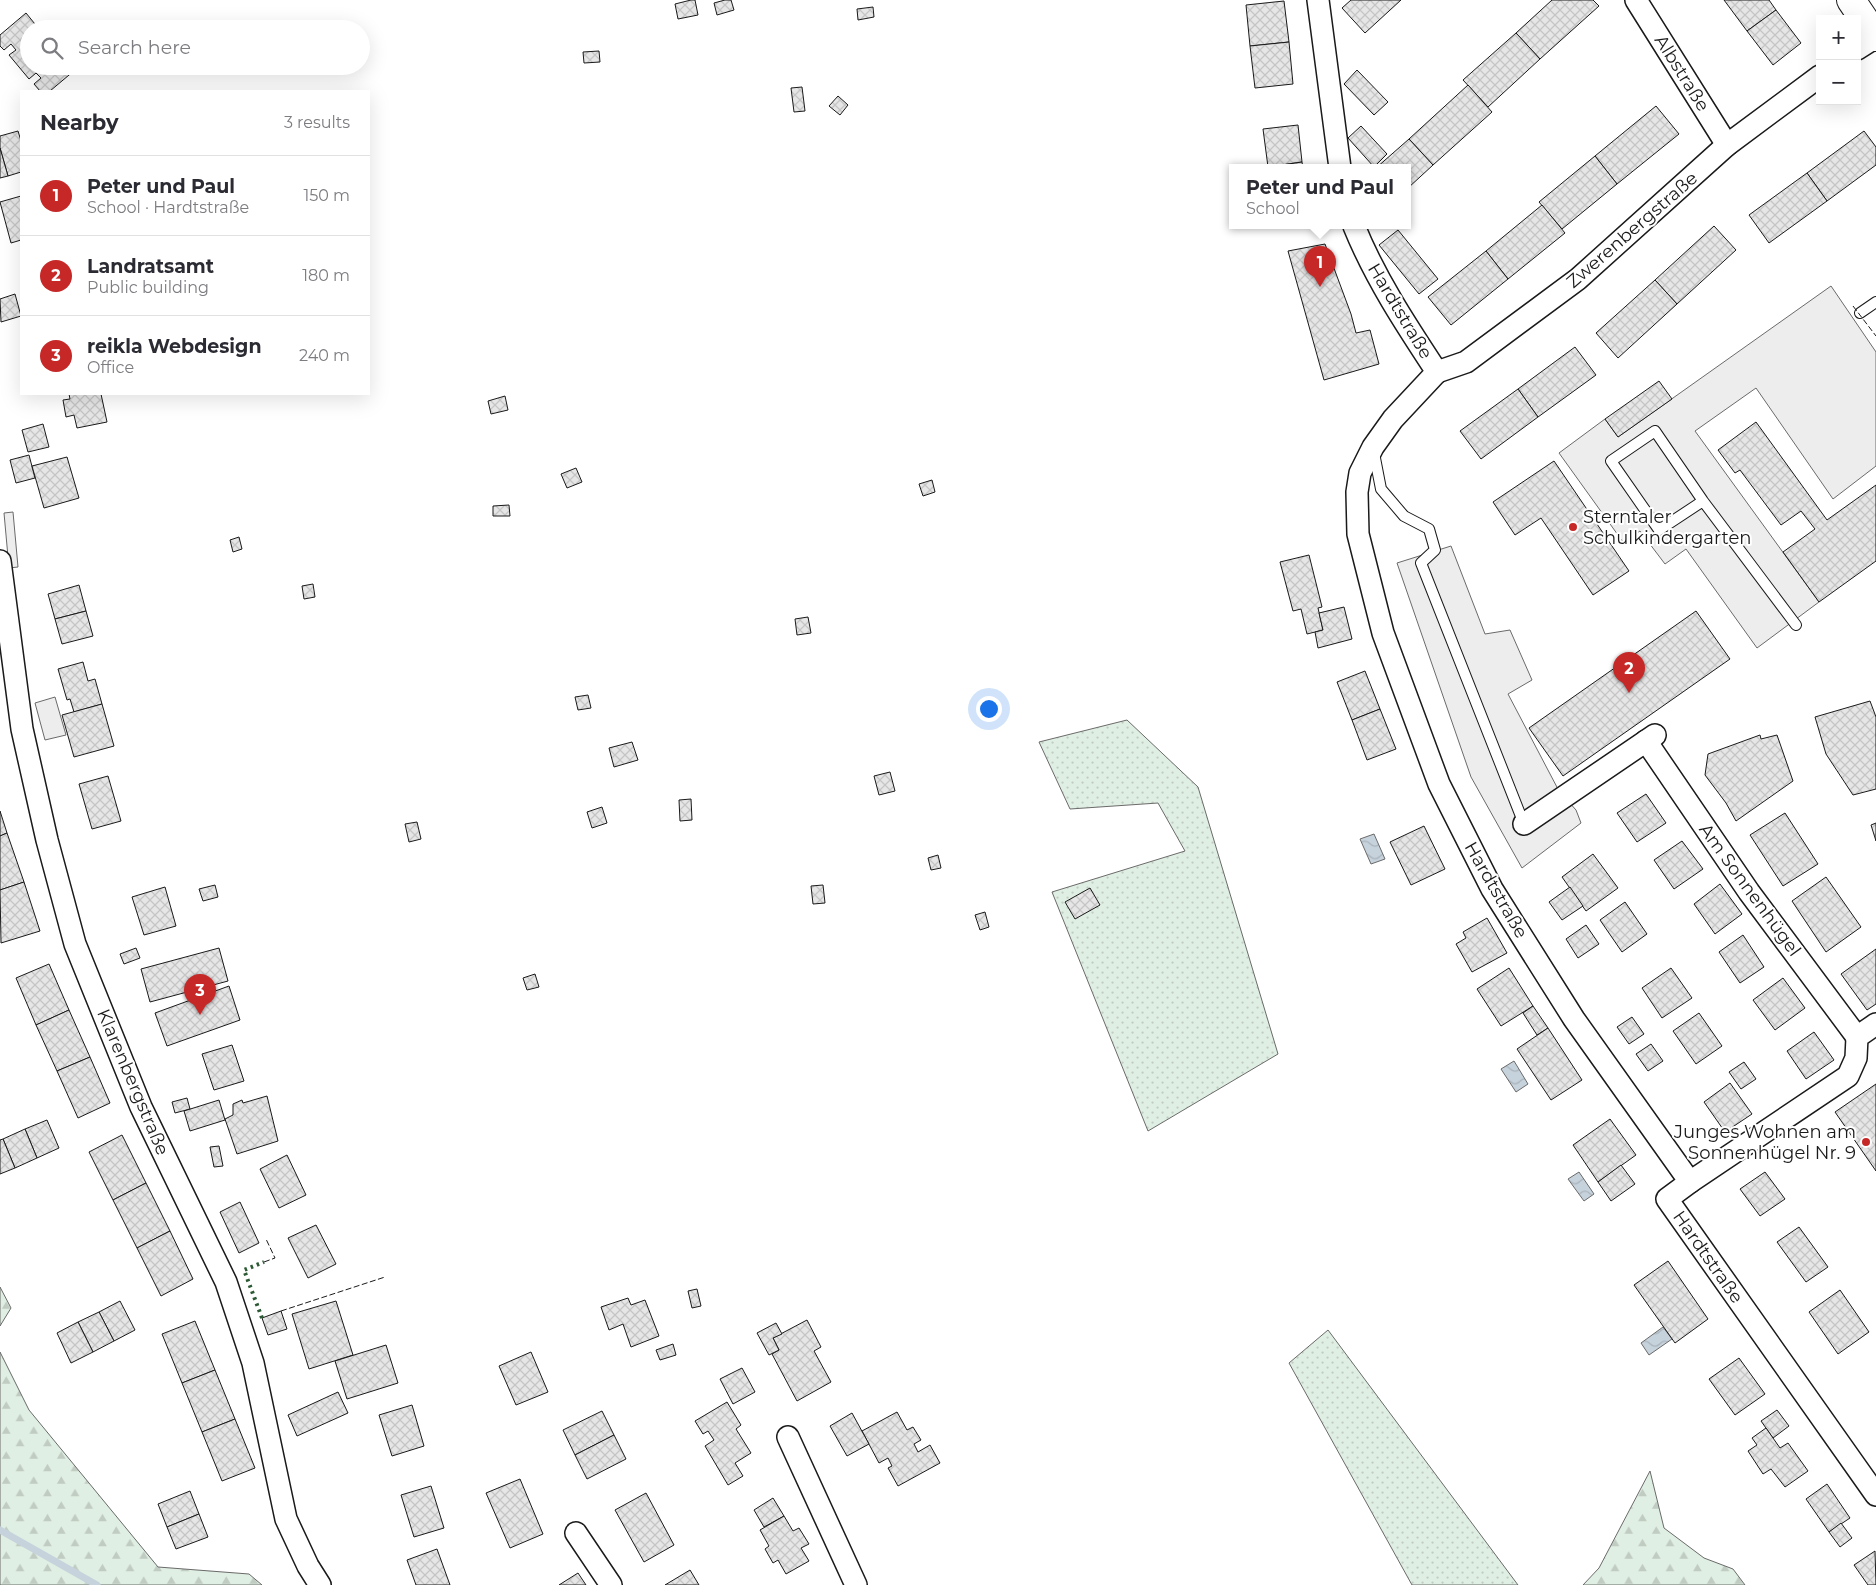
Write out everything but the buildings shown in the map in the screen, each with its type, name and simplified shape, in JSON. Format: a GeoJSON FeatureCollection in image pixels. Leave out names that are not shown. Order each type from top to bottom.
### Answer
{"type":"FeatureCollection","features":[{"type":"Feature","properties":{"kind":"street"},"geometry":{"type":"LineString","coordinates":[[1318,0],[1339,164]]}},
{"type":"Feature","properties":{"kind":"street","name":"Albstraße"},"geometry":{"type":"LineString","coordinates":[[1636,0],[1727,145]]}},
{"type":"Feature","properties":{"kind":"street"},"geometry":{"type":"LineString","coordinates":[[1852,0],[1876,37],[1861,46]]}},
{"type":"Feature","properties":{"kind":"street","name":"Zwerenbergstraße"},"geometry":{"type":"LineString","coordinates":[[1437,372],[1466,362],[1578,279],[1727,145],[1816,79]]}},
{"type":"Feature","properties":{"kind":"street","name":"Hardtstraße"},"geometry":{"type":"LineString","coordinates":[[1355,229],[1364,250],[1397,310],[1437,372],[1392,419],[1373,447],[1360,473],[1357,492],[1358,534],[1383,633],[1440,784],[1492,889],[1574,1019],[1690,1182],[1667,1199],[1876,1495]]}},
{"type":"Feature","properties":{"kind":"street","name":"Klarenbergstraße"},"geometry":{"type":"LineString","coordinates":[[0,561],[22,729],[47,840],[75,944],[141,1107],[226,1282],[253,1364],[286,1519],[308,1566],[320,1585]]}},
{"type":"Feature","properties":{"kind":"street","name":"Am Sonnenhügel"},"geometry":{"type":"LineString","coordinates":[[1524,824],[1650,738],[1749,892],[1857,1037]]}},
{"type":"Feature","properties":{"kind":"street"},"geometry":{"type":"LineString","coordinates":[[1690,1182],[1848,1076],[1856,1058],[1857,1037],[1876,1024]]}},
{"type":"Feature","properties":{"kind":"street"},"geometry":{"type":"LineString","coordinates":[[788,1436],[856,1585]]}},
{"type":"Feature","properties":{"kind":"street"},"geometry":{"type":"LineString","coordinates":[[576,1533],[611,1585]]}},
{"type":"Feature","properties":{"kind":"lane"},"geometry":{"type":"LineString","coordinates":[[1860,313],[1876,302]]}},
{"type":"Feature","properties":{"kind":"lane"},"geometry":{"type":"LineString","coordinates":[[1703,501],[1659,530],[1611,461],[1655,431],[1703,501],[1796,626]]}},
{"type":"Feature","properties":{"kind":"lane"},"geometry":{"type":"LineString","coordinates":[[1373,447],[1381,488],[1404,516],[1429,529],[1435,550],[1421,563],[1524,824]]}},
{"type":"Feature","properties":{"kind":"green space"},"geometry":{"type":"Polygon","coordinates":[[[1127,720],[1198,787],[1278,1054],[1148,1131],[1052,892],[1185,851],[1158,803],[1070,809],[1039,742],[1127,720]]]}},
{"type":"Feature","properties":{"kind":"green space"},"geometry":{"type":"Polygon","coordinates":[[[0,1287],[11,1308],[0,1326],[0,1287]]]}},
{"type":"Feature","properties":{"kind":"green space"},"geometry":{"type":"Polygon","coordinates":[[[1328,1330],[1518,1585],[1412,1585],[1289,1363],[1328,1330]]]}},
{"type":"Feature","properties":{"kind":"green space"},"geometry":{"type":"Polygon","coordinates":[[[0,1352],[29,1410],[158,1567],[249,1574],[262,1585],[0,1585],[0,1352]]]}},
{"type":"Feature","properties":{"kind":"green space"},"geometry":{"type":"Polygon","coordinates":[[[1650,1471],[1664,1528],[1704,1558],[1733,1569],[1745,1585],[1583,1585],[1599,1568],[1650,1471]]]}},
{"type":"Feature","properties":{"kind":"shaded area"},"geometry":{"type":"Polygon","coordinates":[[[1831,286],[1876,352],[1876,466],[1833,499],[1756,388],[1695,431],[1819,602],[1757,648],[1686,549],[1665,564],[1640,531],[1623,542],[1559,453],[1605,419],[1618,437],[1831,286]]]}},
{"type":"Feature","properties":{"kind":"shaded area"},"geometry":{"type":"Polygon","coordinates":[[[13,512],[18,567],[9,568],[4,513],[13,512]]]}},
{"type":"Feature","properties":{"kind":"shaded area"},"geometry":{"type":"Polygon","coordinates":[[[1451,546],[1485,634],[1510,630],[1532,680],[1508,694],[1559,791],[1576,810],[1581,823],[1522,868],[1471,777],[1397,563],[1451,546]]]}},
{"type":"Feature","properties":{"kind":"shaded area"},"geometry":{"type":"Polygon","coordinates":[[[55,697],[66,735],[45,740],[35,703],[55,697]]]}},
{"type":"Feature","properties":{"kind":"water"},"geometry":{"type":"Polygon","coordinates":[[[1374,834],[1385,859],[1371,864],[1360,839],[1374,834]]]}},
{"type":"Feature","properties":{"kind":"water"},"geometry":{"type":"Polygon","coordinates":[[[1514,1061],[1528,1084],[1516,1092],[1501,1069],[1514,1061]]]}},
{"type":"Feature","properties":{"kind":"water"},"geometry":{"type":"Polygon","coordinates":[[[1579,1172],[1594,1194],[1584,1201],[1568,1179],[1579,1172]]]}},
{"type":"Feature","properties":{"kind":"water"},"geometry":{"type":"Polygon","coordinates":[[[1663,1327],[1672,1339],[1649,1355],[1641,1343],[1663,1327]]]}},
{"type":"Feature","properties":{"kind":"waterway"},"geometry":{"type":"LineString","coordinates":[[0,1530],[97,1585]]}},
{"type":"Feature","properties":{"kind":"hedge"},"geometry":{"type":"LineString","coordinates":[[262,1318],[244,1270],[264,1262]]}},
{"type":"Feature","properties":{"kind":"fence"},"geometry":{"type":"LineString","coordinates":[[1853,306],[1876,336]]}},
{"type":"Feature","properties":{"kind":"fence"},"geometry":{"type":"LineString","coordinates":[[264,1262],[275,1258],[266,1239]]}},
{"type":"Feature","properties":{"kind":"fence"},"geometry":{"type":"LineString","coordinates":[[281,1311],[385,1277]]}},
{"type":"Feature","properties":{"kind":"place","name":"Peter und Paul"},"geometry":{"type":"Point","coordinates":[1320,287]}},
{"type":"Feature","properties":{"kind":"place","name":"Sterntaler Schulkindergarten"},"geometry":{"type":"Point","coordinates":[1573,527]}},
{"type":"Feature","properties":{"kind":"place","name":"Landratsamt"},"geometry":{"type":"Point","coordinates":[1629,693]}},
{"type":"Feature","properties":{"kind":"place","name":"reikla Webdesign"},"geometry":{"type":"Point","coordinates":[200,1015]}},
{"type":"Feature","properties":{"kind":"place","name":"Junges Wohnen am Sonnenhügel Nr. 9"},"geometry":{"type":"Point","coordinates":[1866,1142]}}]}
